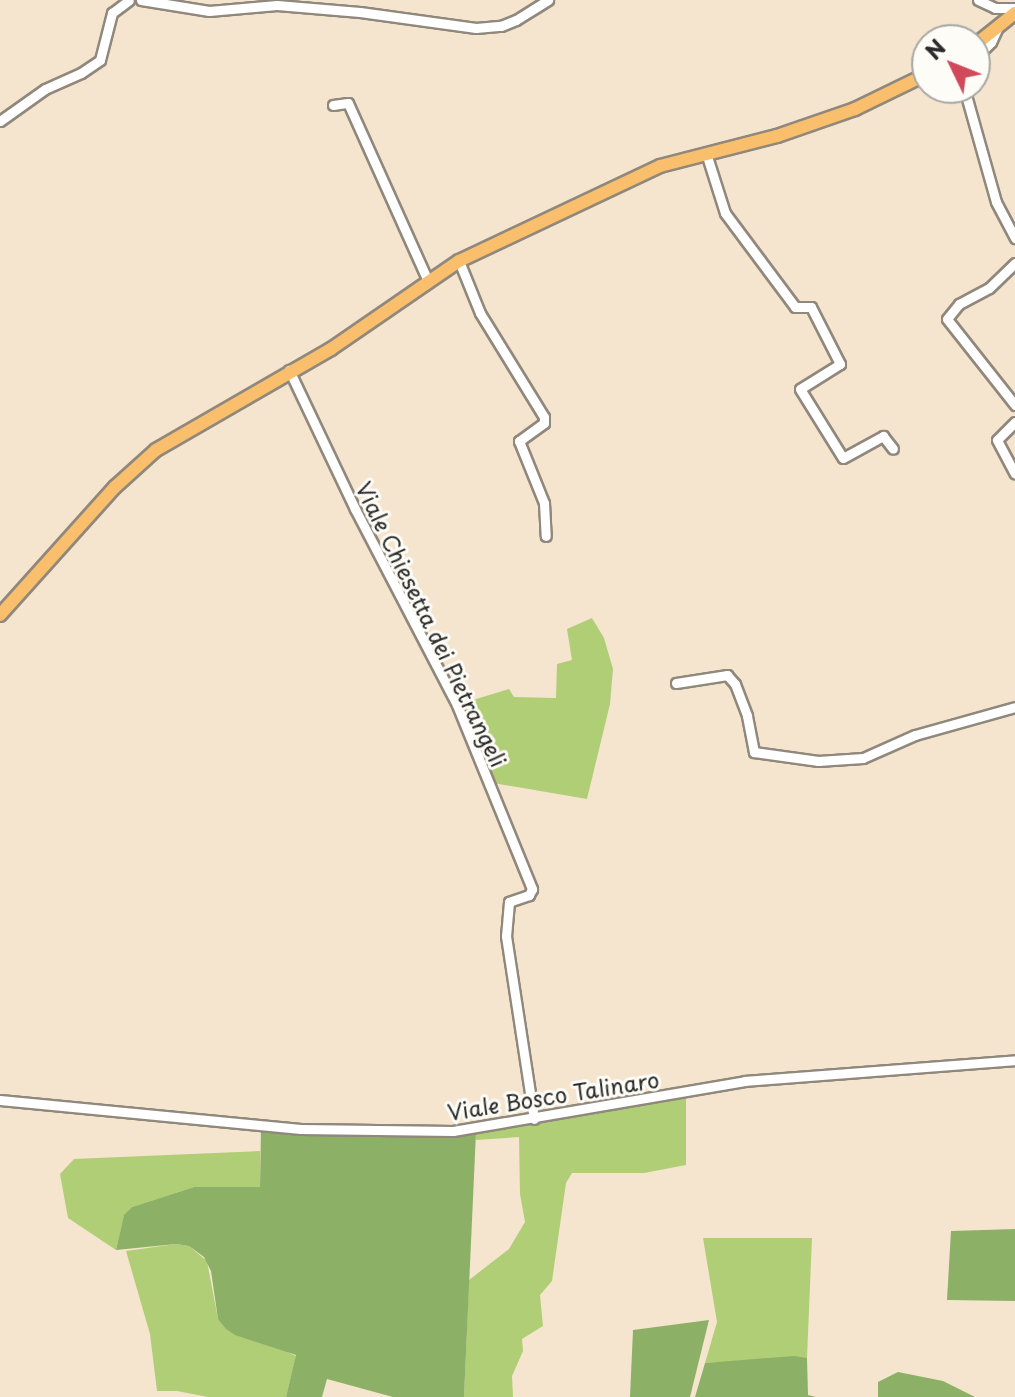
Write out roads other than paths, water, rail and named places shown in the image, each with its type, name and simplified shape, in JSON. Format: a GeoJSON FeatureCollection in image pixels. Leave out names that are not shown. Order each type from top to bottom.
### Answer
{"type":"FeatureCollection","features":[{"type":"Feature","properties":{"kind":"main road"},"geometry":{"type":"LineString","coordinates":[[991,33],[1015,10]]}},
{"type":"Feature","properties":{"kind":"main road"},"geometry":{"type":"LineString","coordinates":[[0,615],[115,487],[156,450],[384,315],[459,261],[660,166],[777,136],[855,109],[911,82]]}},
{"type":"Feature","properties":{"kind":"street"},"geometry":{"type":"LineString","coordinates":[[0,121],[45,89],[81,73],[100,60],[112,13],[128,0]]}},
{"type":"Feature","properties":{"kind":"street"},"geometry":{"type":"LineString","coordinates":[[141,0],[209,11],[276,3],[476,28],[501,26],[548,0]]}},
{"type":"Feature","properties":{"kind":"street"},"geometry":{"type":"LineString","coordinates":[[978,0],[995,8],[1015,10]]}},
{"type":"Feature","properties":{"kind":"street"},"geometry":{"type":"LineString","coordinates":[[991,42],[997,29]]}},
{"type":"Feature","properties":{"kind":"street"},"geometry":{"type":"LineString","coordinates":[[333,105],[348,103],[428,281]]}},
{"type":"Feature","properties":{"kind":"street"},"geometry":{"type":"LineString","coordinates":[[968,104],[990,187],[1015,247]]}},
{"type":"Feature","properties":{"kind":"street"},"geometry":{"type":"LineString","coordinates":[[706,153],[725,213],[795,307],[811,307],[840,364],[800,389],[843,458],[883,436],[893,449]]}},
{"type":"Feature","properties":{"kind":"street"},"geometry":{"type":"LineString","coordinates":[[459,261],[480,313],[544,417],[544,423],[519,441],[544,503],[546,536]]}},
{"type":"Feature","properties":{"kind":"street"},"geometry":{"type":"LineString","coordinates":[[1015,263],[989,288],[959,304],[947,319],[1015,405]]}},
{"type":"Feature","properties":{"kind":"street","name":"Viale Chiesetta dei Pietrangeli"},"geometry":{"type":"LineString","coordinates":[[289,370],[355,509],[457,705],[532,889],[529,895],[509,902],[506,936],[534,1119]]}},
{"type":"Feature","properties":{"kind":"street"},"geometry":{"type":"LineString","coordinates":[[1015,422],[997,440],[1015,474]]}},
{"type":"Feature","properties":{"kind":"street"},"geometry":{"type":"LineString","coordinates":[[676,683],[727,675],[735,684],[747,716],[754,752],[818,761],[863,758],[904,739],[1015,707]]}},
{"type":"Feature","properties":{"kind":"street","name":"Viale Bosco Talinaro"},"geometry":{"type":"LineString","coordinates":[[0,1100],[301,1129],[453,1131],[745,1081],[1015,1060]]}}]}
